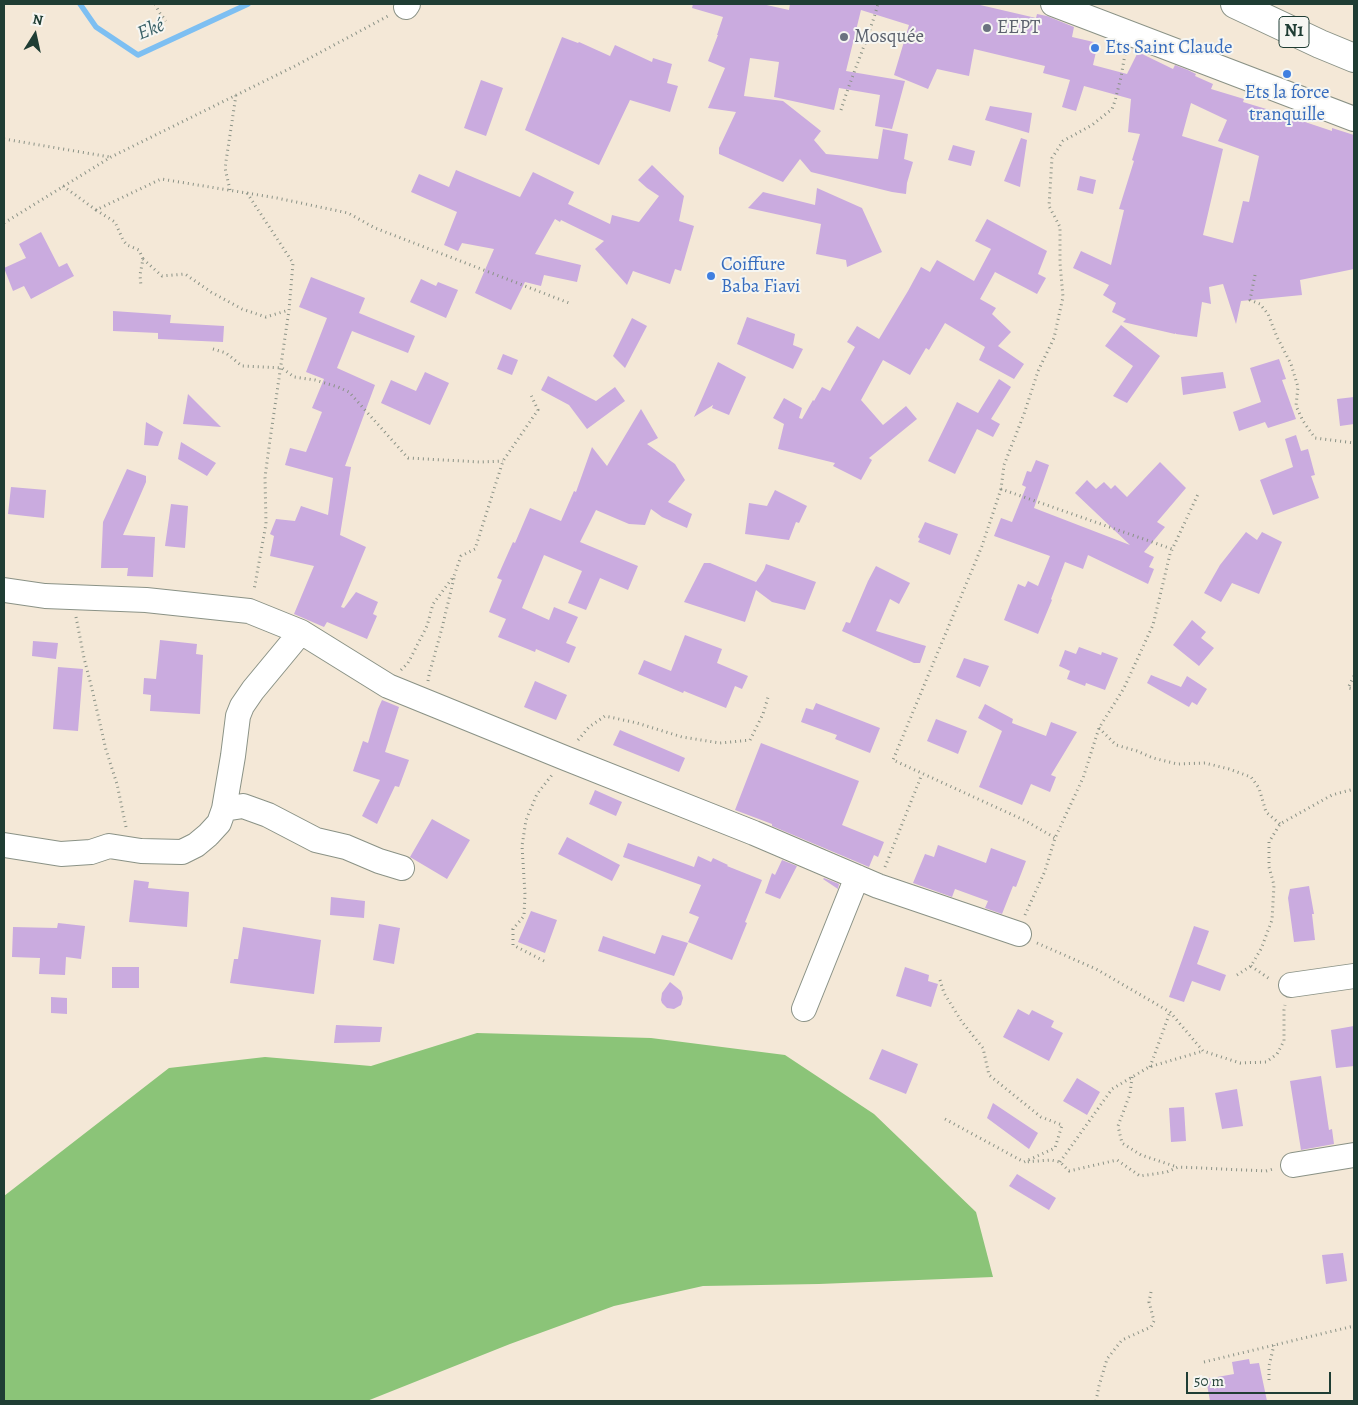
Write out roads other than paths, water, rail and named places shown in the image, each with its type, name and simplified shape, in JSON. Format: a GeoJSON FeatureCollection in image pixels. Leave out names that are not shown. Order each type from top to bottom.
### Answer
{"type":"FeatureCollection","features":[{"type":"Feature","properties":{"kind":"highway","name":"N1"},"geometry":{"type":"LineString","coordinates":[[1235,4],[1354,58]]}},
{"type":"Feature","properties":{"kind":"street"},"geometry":{"type":"LineString","coordinates":[[1052,4],[1354,119]]}},
{"type":"Feature","properties":{"kind":"street"},"geometry":{"type":"LineString","coordinates":[[4,590],[45,596],[146,600],[249,610],[301,632],[388,686],[754,833],[868,881],[1019,934]]}},
{"type":"Feature","properties":{"kind":"street"},"geometry":{"type":"LineString","coordinates":[[4,845],[61,854],[91,852],[109,846],[182,852],[196,845],[219,824],[224,809],[238,716],[242,706],[301,632]]}},
{"type":"Feature","properties":{"kind":"street"},"geometry":{"type":"LineString","coordinates":[[224,809],[243,806],[268,815],[316,840],[346,847],[402,868]]}},
{"type":"Feature","properties":{"kind":"street"},"geometry":{"type":"LineString","coordinates":[[804,1009],[868,881]]}},
{"type":"Feature","properties":{"kind":"street"},"geometry":{"type":"LineString","coordinates":[[1291,985],[1354,976]]}},
{"type":"Feature","properties":{"kind":"street"},"geometry":{"type":"LineString","coordinates":[[1293,1165],[1354,1155]]}},
{"type":"Feature","properties":{"kind":"waterway","name":"Eké"},"geometry":{"type":"LineString","coordinates":[[80,4],[96,27],[138,55],[248,4]]}},
{"type":"Feature","properties":{"kind":"place","name":"EEPT"},"geometry":{"type":"Point","coordinates":[987,28]}},
{"type":"Feature","properties":{"kind":"place","name":"Mosquée"},"geometry":{"type":"Point","coordinates":[844,37]}},
{"type":"Feature","properties":{"kind":"place","name":"Ets Saint Claude"},"geometry":{"type":"Point","coordinates":[1095,48]}},
{"type":"Feature","properties":{"kind":"place","name":"Ets la force tranquille"},"geometry":{"type":"Point","coordinates":[1287,74]}},
{"type":"Feature","properties":{"kind":"place","name":"Coiffure Baba Fiavi"},"geometry":{"type":"Point","coordinates":[711,276]}}]}
